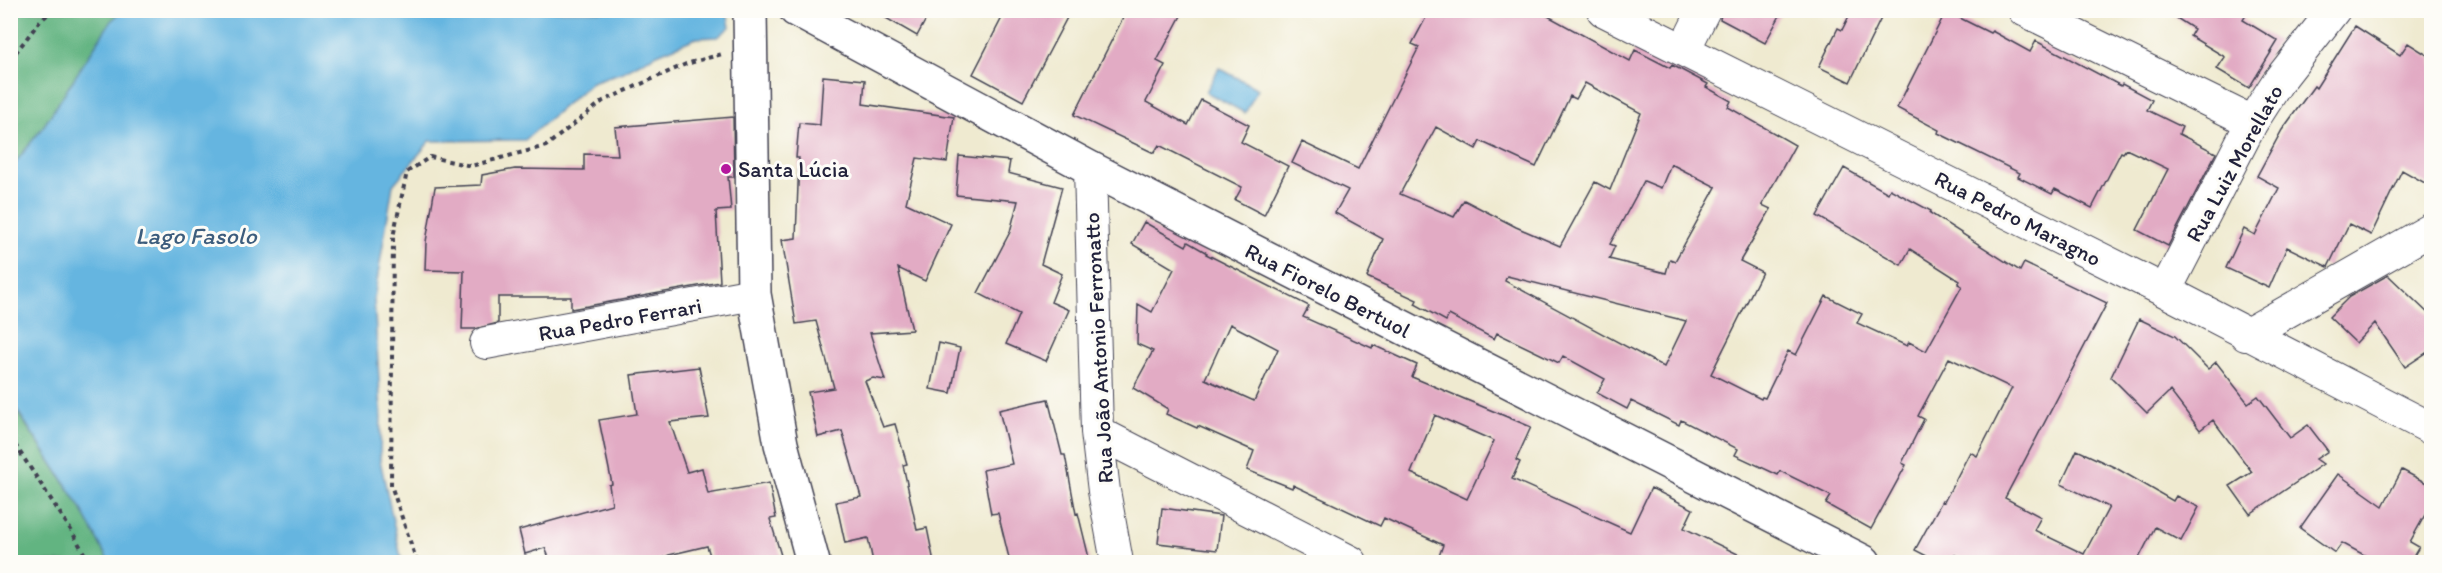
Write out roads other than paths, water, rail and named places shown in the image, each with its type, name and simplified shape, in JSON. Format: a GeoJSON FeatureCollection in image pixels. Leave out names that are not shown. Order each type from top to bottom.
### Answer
{"type":"FeatureCollection","features":[{"type":"Feature","properties":{"kind":"main road"},"geometry":{"type":"LineString","coordinates":[[750,10],[754,294],[781,444],[813,562]]}},
{"type":"Feature","properties":{"kind":"main road","name":"Rua Fiorelo Bertuol"},"geometry":{"type":"LineString","coordinates":[[796,10],[1090,168],[1864,562]]}},
{"type":"Feature","properties":{"kind":"street","name":"Rua Pedro Maragno"},"geometry":{"type":"LineString","coordinates":[[1603,10],[2165,291],[2246,335],[2432,429]]}},
{"type":"Feature","properties":{"kind":"street"},"geometry":{"type":"LineString","coordinates":[[1684,50],[1704,10]]}},
{"type":"Feature","properties":{"kind":"street"},"geometry":{"type":"LineString","coordinates":[[2024,10],[2252,122]]}},
{"type":"Feature","properties":{"kind":"street","name":"Rua Luiz Morellato"},"geometry":{"type":"LineString","coordinates":[[2165,291],[2252,122],[2277,83],[2334,10]]}},
{"type":"Feature","properties":{"kind":"street","name":"Rua João Antonio Ferronatto"},"geometry":{"type":"LineString","coordinates":[[1090,168],[1097,432],[1104,491],[1117,562]]}},
{"type":"Feature","properties":{"kind":"street"},"geometry":{"type":"LineString","coordinates":[[2246,335],[2432,229]]}},
{"type":"Feature","properties":{"kind":"street","name":"Rua Pedro Ferrari"},"geometry":{"type":"LineString","coordinates":[[486,343],[754,294]]}},
{"type":"Feature","properties":{"kind":"street"},"geometry":{"type":"LineString","coordinates":[[1097,432],[1351,562]]}},
{"type":"Feature","properties":{"kind":"water","name":"Lago Fasolo"},"geometry":{"type":"Polygon","coordinates":[[[123,11],[727,11],[730,27],[718,37],[696,38],[655,55],[623,72],[592,82],[525,140],[430,141],[393,185],[374,299],[381,411],[380,460],[402,562],[109,562],[80,506],[11,401],[11,177],[16,162],[45,124],[111,21],[123,11]]]}},
{"type":"Feature","properties":{"kind":"water"},"geometry":{"type":"Polygon","coordinates":[[[1219,68],[1258,89],[1245,113],[1206,92],[1219,68]]]}},
{"type":"Feature","properties":{"kind":"place","name":"Santa Lúcia"},"geometry":{"type":"Point","coordinates":[726,169]}}]}
